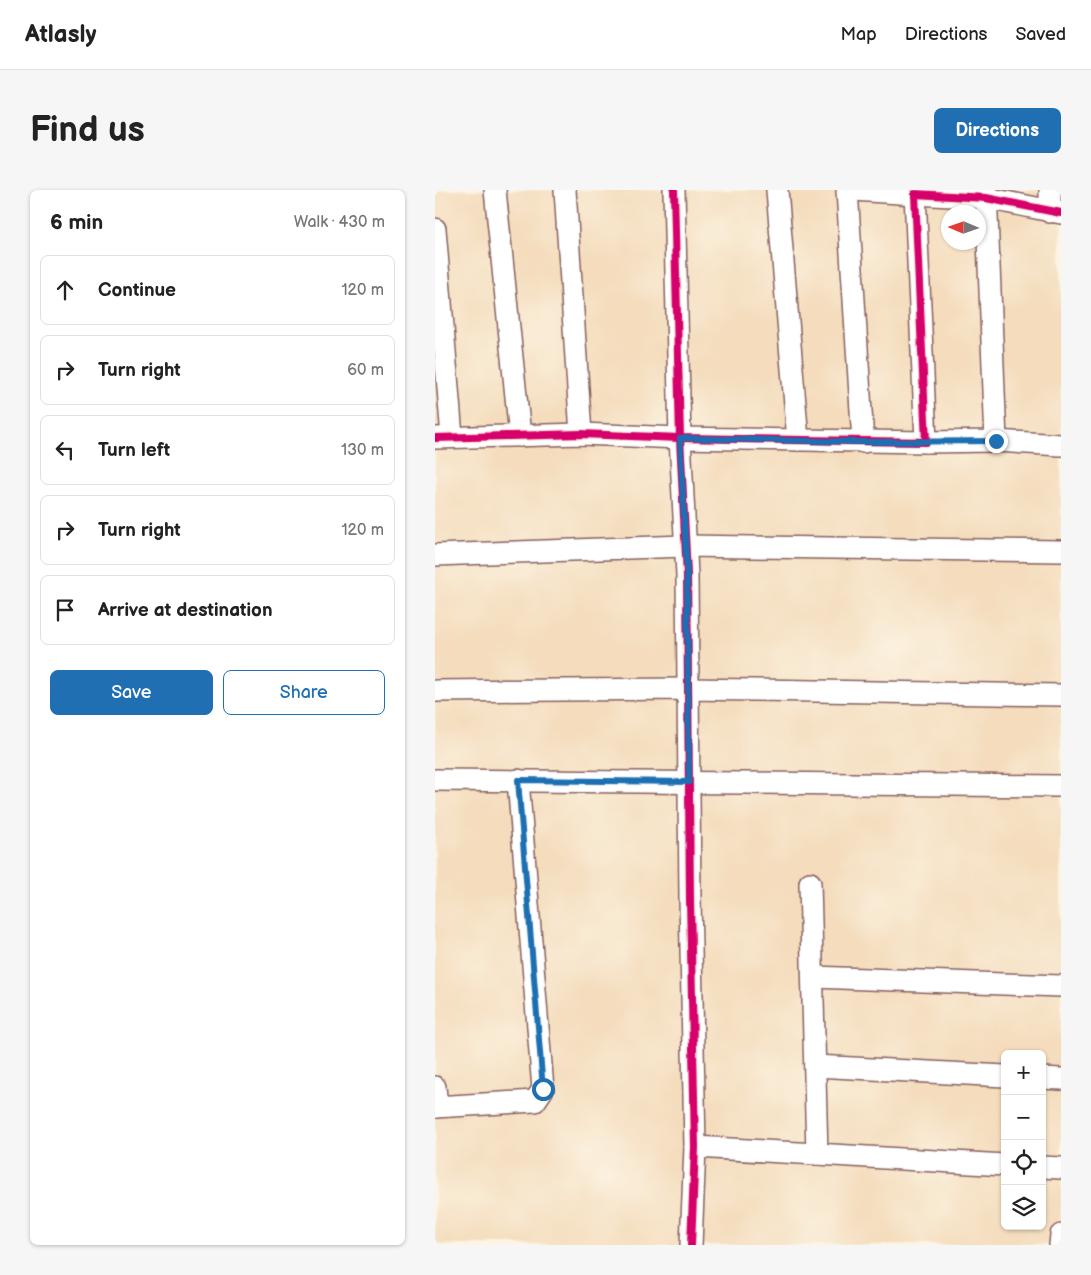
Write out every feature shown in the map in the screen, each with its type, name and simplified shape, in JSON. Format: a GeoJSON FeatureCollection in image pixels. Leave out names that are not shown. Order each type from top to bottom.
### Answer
{"type":"FeatureCollection","features":[{"type":"Feature","properties":{"kind":"street"},"geometry":{"type":"LineString","coordinates":[[495,190],[520,436]]}},
{"type":"Feature","properties":{"kind":"street"},"geometry":{"type":"LineString","coordinates":[[565,190],[581,434]]}},
{"type":"Feature","properties":{"kind":"street"},"geometry":{"type":"LineString","coordinates":[[674,190],[680,438],[687,575],[695,1147],[691,1245]]}},
{"type":"Feature","properties":{"kind":"street"},"geometry":{"type":"LineString","coordinates":[[777,190],[798,440]]}},
{"type":"Feature","properties":{"kind":"street"},"geometry":{"type":"LineString","coordinates":[[847,190],[863,442]]}},
{"type":"Feature","properties":{"kind":"street"},"geometry":{"type":"LineString","coordinates":[[853,190],[986,194],[1056,212],[1050,190]]}},
{"type":"Feature","properties":{"kind":"street"},"geometry":{"type":"LineString","coordinates":[[914,192],[926,442]]}},
{"type":"Feature","properties":{"kind":"street"},"geometry":{"type":"LineString","coordinates":[[986,194],[996,441]]}},
{"type":"Feature","properties":{"kind":"street"},"geometry":{"type":"LineString","coordinates":[[435,229],[443,438],[581,434],[863,442],[996,441],[1061,445]]}},
{"type":"Feature","properties":{"kind":"street"},"geometry":{"type":"LineString","coordinates":[[435,555],[685,546],[1061,551]]}},
{"type":"Feature","properties":{"kind":"street"},"geometry":{"type":"LineString","coordinates":[[435,691],[688,690],[1061,695]]}},
{"type":"Feature","properties":{"kind":"street"},"geometry":{"type":"LineString","coordinates":[[435,780],[1061,786]]}},
{"type":"Feature","properties":{"kind":"street"},"geometry":{"type":"LineString","coordinates":[[436,1100],[535,1101],[543,1089],[518,780]]}},
{"type":"Feature","properties":{"kind":"street"},"geometry":{"type":"LineString","coordinates":[[810,883],[817,1154]]}},
{"type":"Feature","properties":{"kind":"street"},"geometry":{"type":"LineString","coordinates":[[813,977],[1061,986]]}},
{"type":"Feature","properties":{"kind":"street"},"geometry":{"type":"LineString","coordinates":[[815,1066],[1001,1076]]}},
{"type":"Feature","properties":{"kind":"street"},"geometry":{"type":"LineString","coordinates":[[1046,1078],[1061,1079]]}},
{"type":"Feature","properties":{"kind":"street"},"geometry":{"type":"LineString","coordinates":[[695,1147],[1001,1164]]}},
{"type":"Feature","properties":{"kind":"street"},"geometry":{"type":"LineString","coordinates":[[1046,1167],[1061,1168]]}},
{"type":"Feature","properties":{"kind":"street"},"geometry":{"type":"LineString","coordinates":[[1060,1245],[1061,1235]]}},
{"type":"Feature","properties":{"kind":"cycle path"},"geometry":{"type":"LineString","coordinates":[[674,190],[680,438],[687,575],[690,899],[695,1147],[691,1245]]}},
{"type":"Feature","properties":{"kind":"cycle path"},"geometry":{"type":"LineString","coordinates":[[435,438],[581,434],[680,438],[926,442],[915,194],[986,198],[1061,213]]}},
{"type":"Feature","properties":{"kind":"route"},"geometry":{"type":"LineString","coordinates":[[543,1089],[518,780],[689,782],[687,575],[680,438],[863,442],[996,441]]}}]}
